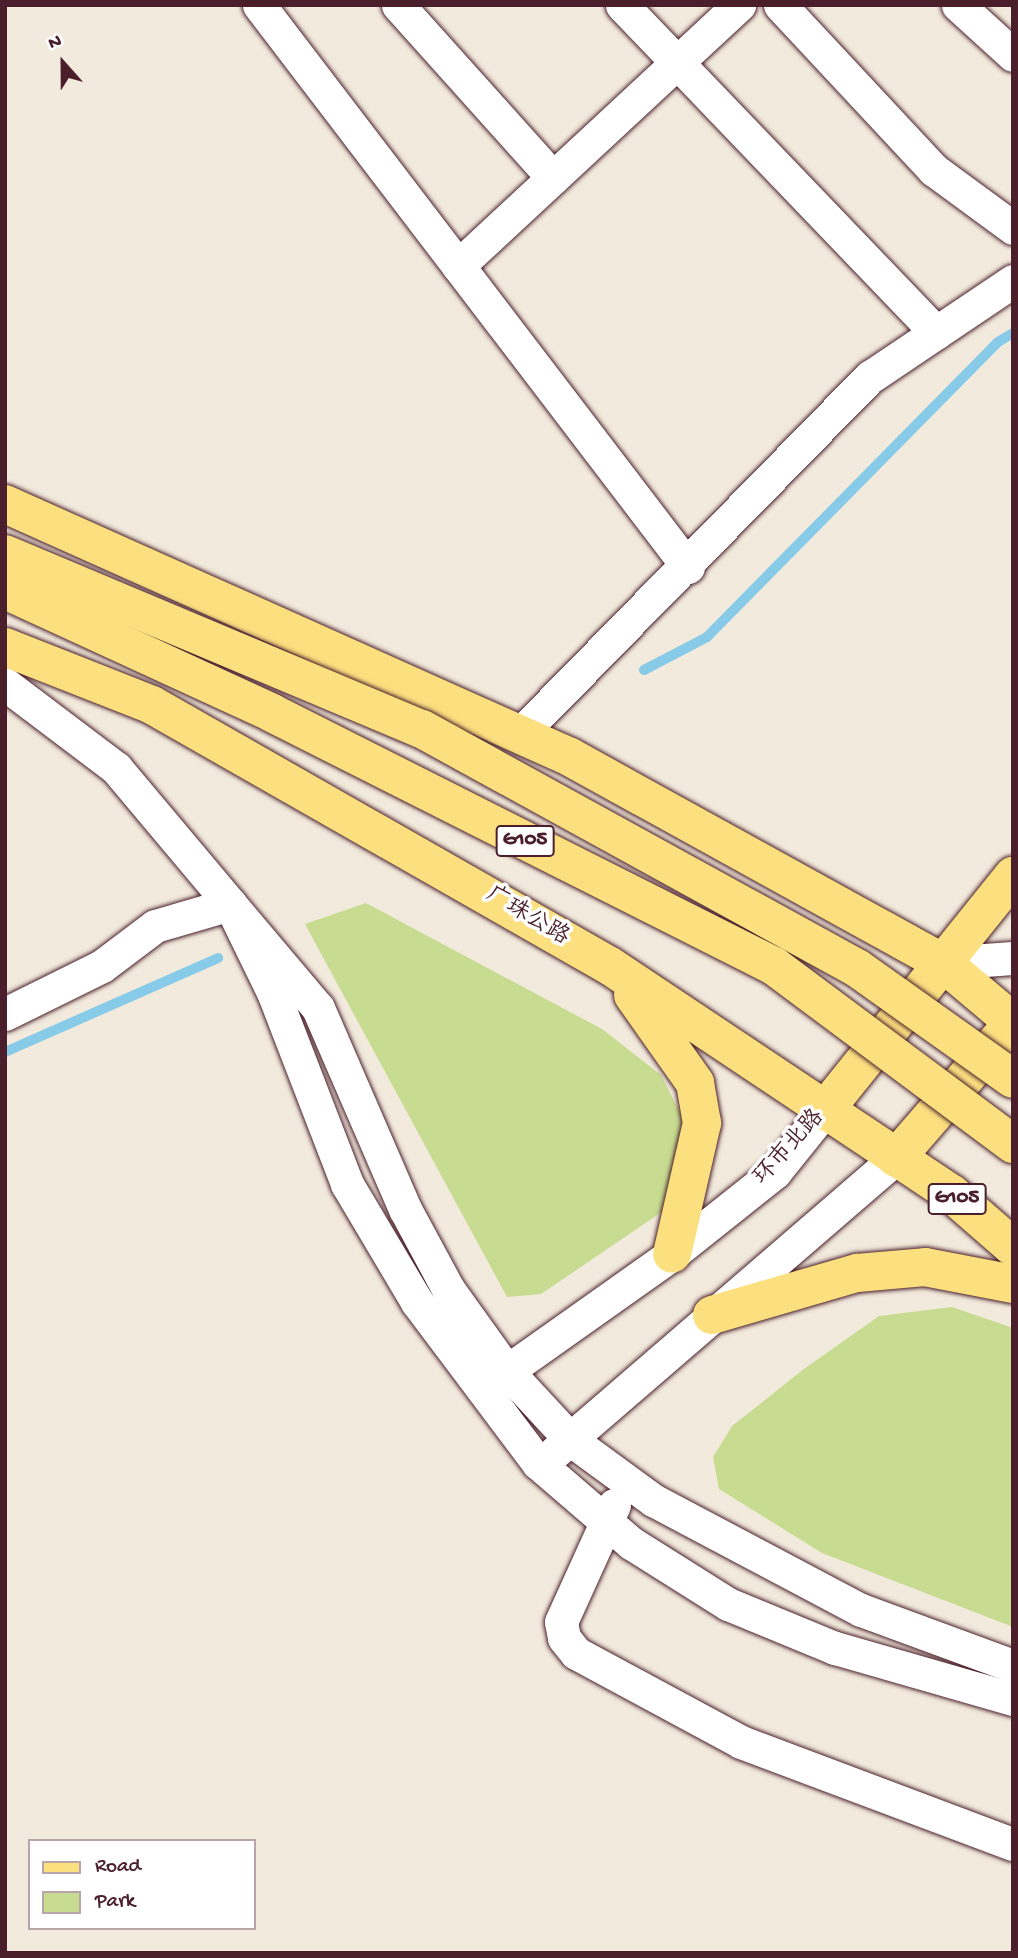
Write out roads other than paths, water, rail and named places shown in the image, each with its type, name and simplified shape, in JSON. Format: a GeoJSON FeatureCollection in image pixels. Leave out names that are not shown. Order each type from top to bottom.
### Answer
{"type":"FeatureCollection","features":[{"type":"Feature","properties":{"kind":"main road"},"geometry":{"type":"LineString","coordinates":[[5,504],[521,733],[943,963],[1013,1023],[896,1158]]}},
{"type":"Feature","properties":{"kind":"main road","name":"G105"},"geometry":{"type":"LineString","coordinates":[[5,554],[422,729],[857,968],[1013,1079]]}},
{"type":"Feature","properties":{"kind":"main road","name":"G105"},"geometry":{"type":"LineString","coordinates":[[5,590],[272,713],[774,966],[1013,1144]]}},
{"type":"Feature","properties":{"kind":"main road","name":"广珠公路"},"geometry":{"type":"LineString","coordinates":[[5,648],[152,705],[610,966],[952,1194],[1013,1247]]}},
{"type":"Feature","properties":{"kind":"main road","name":"环市北路"},"geometry":{"type":"LineString","coordinates":[[824,1111],[1013,876]]}},
{"type":"Feature","properties":{"kind":"main road"},"geometry":{"type":"LineString","coordinates":[[610,966],[675,1050],[695,1083],[702,1123],[672,1254]]}},
{"type":"Feature","properties":{"kind":"main road"},"geometry":{"type":"LineString","coordinates":[[712,1315],[857,1273],[925,1267],[1013,1284]]}},
{"type":"Feature","properties":{"kind":"street"},"geometry":{"type":"LineString","coordinates":[[398,5],[553,178]]}},
{"type":"Feature","properties":{"kind":"street"},"geometry":{"type":"LineString","coordinates":[[622,5],[675,64],[936,333]]}},
{"type":"Feature","properties":{"kind":"street"},"geometry":{"type":"LineString","coordinates":[[458,266],[739,5]]}},
{"type":"Feature","properties":{"kind":"street"},"geometry":{"type":"LineString","coordinates":[[780,5],[934,170],[1013,228]]}},
{"type":"Feature","properties":{"kind":"street"},"geometry":{"type":"LineString","coordinates":[[958,5],[1013,55]]}},
{"type":"Feature","properties":{"kind":"street"},"geometry":{"type":"LineString","coordinates":[[273,11],[458,266],[688,567]]}},
{"type":"Feature","properties":{"kind":"street"},"geometry":{"type":"LineString","coordinates":[[521,733],[688,567],[870,377],[1013,281]]}},
{"type":"Feature","properties":{"kind":"street"},"geometry":{"type":"LineString","coordinates":[[5,684],[116,768],[318,1009],[405,1209],[538,1463],[631,1543],[728,1604],[835,1648],[1013,1699]]}},
{"type":"Feature","properties":{"kind":"street"},"geometry":{"type":"LineString","coordinates":[[5,1014],[102,966],[155,926],[230,904]]}},
{"type":"Feature","properties":{"kind":"street"},"geometry":{"type":"LineString","coordinates":[[230,904],[273,992],[347,1184],[417,1301],[496,1383],[653,1500],[861,1610],[1013,1666]]}},
{"type":"Feature","properties":{"kind":"street"},"geometry":{"type":"LineString","coordinates":[[943,963],[1013,958]]}},
{"type":"Feature","properties":{"kind":"street","name":"环市北路"},"geometry":{"type":"LineString","coordinates":[[496,1383],[672,1254],[775,1172],[824,1111]]}},
{"type":"Feature","properties":{"kind":"street"},"geometry":{"type":"LineString","coordinates":[[538,1463],[571,1440],[896,1158]]}},
{"type":"Feature","properties":{"kind":"street"},"geometry":{"type":"LineString","coordinates":[[626,1481],[605,1521],[561,1622],[564,1637],[576,1653],[741,1742],[1013,1844]]}},
{"type":"Feature","properties":{"kind":"waterway"},"geometry":{"type":"LineString","coordinates":[[644,670],[707,637],[998,342],[1013,333]]}},
{"type":"Feature","properties":{"kind":"waterway"},"geometry":{"type":"LineString","coordinates":[[5,1052],[218,958]]}}]}
